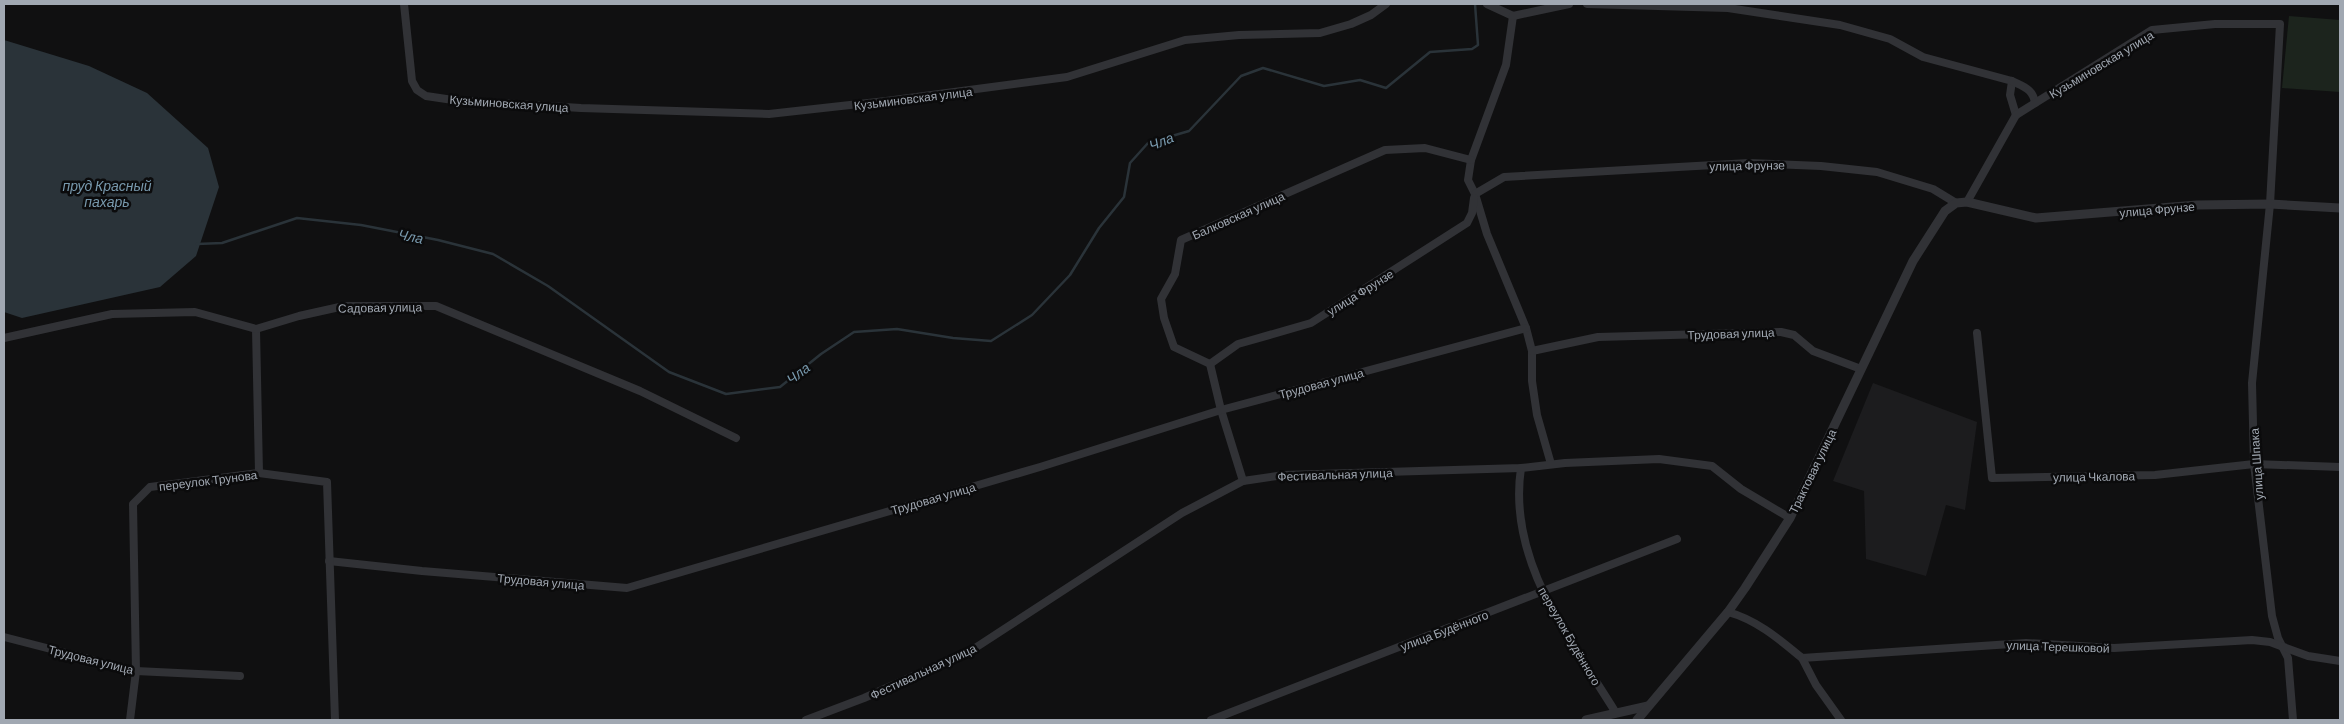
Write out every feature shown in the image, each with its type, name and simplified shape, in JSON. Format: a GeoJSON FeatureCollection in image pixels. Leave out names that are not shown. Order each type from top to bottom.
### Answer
{"type":"FeatureCollection","features":[{"type":"Feature","properties":{"kind":"street","name":"Кузьминовская улица"},"geometry":{"type":"LineString","coordinates":[[404,4],[412,81],[418,90],[426,96],[453,100],[581,108],[769,114],[886,101],[1067,77],[1185,40],[1239,35],[1320,33],[1351,24],[1371,15],[1386,4]]}},
{"type":"Feature","properties":{"kind":"street"},"geometry":{"type":"LineString","coordinates":[[1487,4],[1513,16],[1569,4]]}},
{"type":"Feature","properties":{"kind":"street"},"geometry":{"type":"LineString","coordinates":[[1587,4],[1728,8],[1840,24],[1890,39],[1923,57],[2012,81],[2034,94],[2034,103]]}},
{"type":"Feature","properties":{"kind":"street"},"geometry":{"type":"LineString","coordinates":[[1513,16],[1506,65],[1471,160],[1468,180],[1487,234],[1526,328],[1532,351],[1532,381],[1537,414],[1551,464]]}},
{"type":"Feature","properties":{"kind":"street","name":"Кузьминовская улица"},"geometry":{"type":"LineString","coordinates":[[1967,202],[2016,115],[2152,30],[2215,24],[2280,24]]}},
{"type":"Feature","properties":{"kind":"street","name":"улица Шпака"},"geometry":{"type":"LineString","coordinates":[[2280,24],[2270,204],[2252,383],[2254,464],[2272,616],[2282,648],[2288,658],[2293,720]]}},
{"type":"Feature","properties":{"kind":"street"},"geometry":{"type":"LineString","coordinates":[[2012,81],[2010,95],[2016,115]]}},
{"type":"Feature","properties":{"kind":"street","name":"Балковская улица"},"geometry":{"type":"LineString","coordinates":[[1210,364],[1174,347],[1164,318],[1161,299],[1175,274],[1181,240],[1385,150],[1425,148],[1471,160]]}},
{"type":"Feature","properties":{"kind":"street","name":"улица Фрунзе"},"geometry":{"type":"LineString","coordinates":[[1210,364],[1238,344],[1311,323],[1408,262],[1467,223],[1472,213],[1474,194],[1504,177],[1749,163],[1821,166],[1877,172],[1933,189],[1956,203],[1967,202],[2036,218],[2197,205],[2270,204],[2340,208]]}},
{"type":"Feature","properties":{"kind":"street","name":"Трактовая улица"},"geometry":{"type":"LineString","coordinates":[[1637,720],[1728,612],[1790,518],[1913,261],[1945,211],[1956,203]]}},
{"type":"Feature","properties":{"kind":"street","name":"Садовая улица"},"geometry":{"type":"LineString","coordinates":[[256,329],[299,316],[344,306],[436,306],[640,391],[736,438]]}},
{"type":"Feature","properties":{"kind":"street"},"geometry":{"type":"LineString","coordinates":[[4,338],[112,314],[195,312],[256,329],[260,473]]}},
{"type":"Feature","properties":{"kind":"street","name":"Трудовая улица"},"geometry":{"type":"LineString","coordinates":[[329,561],[422,571],[627,588],[1030,470],[1221,410],[1526,328]]}},
{"type":"Feature","properties":{"kind":"street","name":"Трудовая улица"},"geometry":{"type":"LineString","coordinates":[[1532,351],[1598,337],[1781,332],[1794,335],[1813,351],[1861,369]]}},
{"type":"Feature","properties":{"kind":"street","name":"улица Чкалова"},"geometry":{"type":"LineString","coordinates":[[1977,333],[1992,478],[2154,475],[2254,464],[2340,467]]}},
{"type":"Feature","properties":{"kind":"street"},"geometry":{"type":"LineString","coordinates":[[1210,364],[1221,410],[1243,481]]}},
{"type":"Feature","properties":{"kind":"street","name":"Фестивальная улица"},"geometry":{"type":"LineString","coordinates":[[806,720],[864,698],[972,650],[1182,513],[1243,481],[1284,475],[1521,468],[1551,464],[1659,459],[1712,466],[1741,489],[1790,518]]}},
{"type":"Feature","properties":{"kind":"street","name":"переулок Будённого"},"geometry":{"type":"LineString","coordinates":[[1521,468],[1519,481],[1520,526],[1542,592],[1616,713]]}},
{"type":"Feature","properties":{"kind":"street","name":"переулок Трунова"},"geometry":{"type":"LineString","coordinates":[[130,720],[136,671],[133,504],[150,486],[260,473],[327,482],[336,720]]}},
{"type":"Feature","properties":{"kind":"street","name":"улица Будённого"},"geometry":{"type":"LineString","coordinates":[[1211,720],[1677,539]]}},
{"type":"Feature","properties":{"kind":"street"},"geometry":{"type":"LineString","coordinates":[[1728,612],[1746,617],[1772,634],[1802,658],[1816,685],[1841,720]]}},
{"type":"Feature","properties":{"kind":"street","name":"Трудовая улица"},"geometry":{"type":"LineString","coordinates":[[4,637],[136,671],[240,676]]}},
{"type":"Feature","properties":{"kind":"street","name":"улица Терешковой"},"geometry":{"type":"LineString","coordinates":[[1802,658],[2026,643],[2114,648],[2252,640],[2270,642],[2308,656],[2340,661]]}},
{"type":"Feature","properties":{"kind":"street"},"geometry":{"type":"LineString","coordinates":[[1586,720],[1648,706]]}},
{"type":"Feature","properties":{"kind":"shaded area"},"geometry":{"type":"Polygon","coordinates":[[[2289,16],[2340,20],[2340,92],[2282,88],[2289,16]]]}},
{"type":"Feature","properties":{"kind":"shaded area"},"geometry":{"type":"Polygon","coordinates":[[[1873,383],[1977,422],[1965,510],[1946,505],[1926,576],[1866,559],[1864,491],[1833,481],[1873,383]]]}},
{"type":"Feature","properties":{"kind":"water","name":"пруд Красный пахарь"},"geometry":{"type":"Polygon","coordinates":[[[4,40],[89,66],[147,93],[208,148],[219,187],[196,256],[160,287],[22,318],[4,312],[4,40]]]}},
{"type":"Feature","properties":{"kind":"waterway","name":"Чла"},"geometry":{"type":"LineString","coordinates":[[197,244],[222,243],[297,218],[361,225],[438,240],[493,254],[548,286],[669,372],[726,394],[780,387],[821,354],[854,332],[897,329],[953,338],[991,341],[1032,315],[1070,275],[1099,228],[1124,197],[1130,163],[1148,143],[1189,131],[1241,76],[1263,68],[1324,86],[1360,80],[1386,88],[1430,52],[1472,49],[1478,45],[1475,4]]}}]}
